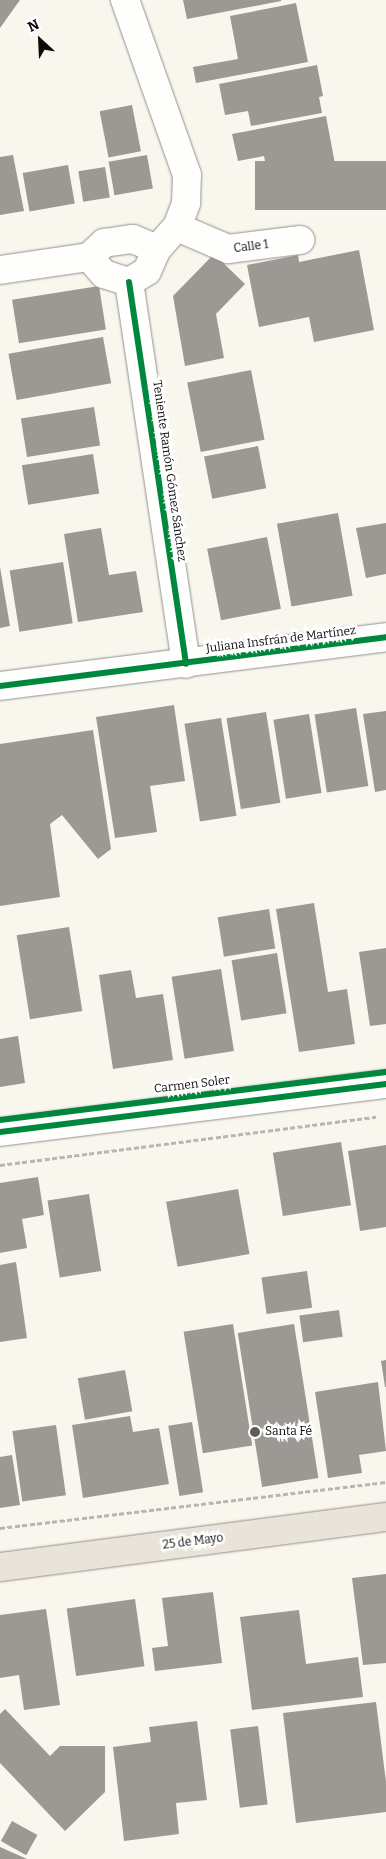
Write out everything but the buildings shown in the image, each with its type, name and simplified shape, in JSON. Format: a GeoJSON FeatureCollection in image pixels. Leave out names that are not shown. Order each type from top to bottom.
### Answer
{"type":"FeatureCollection","features":[{"type":"Feature","properties":{"kind":"main road","name":"25 de Mayo"},"geometry":{"type":"LineString","coordinates":[[0,1568],[386,1517]]}},
{"type":"Feature","properties":{"kind":"street"},"geometry":{"type":"LineString","coordinates":[[89,257],[104,274],[129,282],[147,271],[157,249],[177,227],[186,203],[187,175],[125,0]]}},
{"type":"Feature","properties":{"kind":"street","name":"Calle 1"},"geometry":{"type":"LineString","coordinates":[[177,227],[228,249],[300,240]]}},
{"type":"Feature","properties":{"kind":"street"},"geometry":{"type":"LineString","coordinates":[[0,270],[89,257],[104,244],[133,240],[157,249]]}},
{"type":"Feature","properties":{"kind":"street","name":"Teniente Ramón Gómez Sánchez"},"geometry":{"type":"LineString","coordinates":[[129,282],[186,664]]}},
{"type":"Feature","properties":{"kind":"street","name":"Juliana Insfrán de Martínez"},"geometry":{"type":"LineString","coordinates":[[0,686],[386,638]]}},
{"type":"Feature","properties":{"kind":"street","name":"Carmen Soler"},"geometry":{"type":"LineString","coordinates":[[0,1132],[386,1084]]}},
{"type":"Feature","properties":{"kind":"path"},"geometry":{"type":"LineString","coordinates":[[0,1164],[386,1116]]}},
{"type":"Feature","properties":{"kind":"path"},"geometry":{"type":"LineString","coordinates":[[0,1528],[386,1482]]}},
{"type":"Feature","properties":{"kind":"cycle path"},"geometry":{"type":"LineString","coordinates":[[129,282],[186,664]]}},
{"type":"Feature","properties":{"kind":"cycle path"},"geometry":{"type":"LineString","coordinates":[[0,686],[386,637]]}},
{"type":"Feature","properties":{"kind":"cycle path"},"geometry":{"type":"LineString","coordinates":[[0,1120],[386,1072]]}},
{"type":"Feature","properties":{"kind":"cycle path"},"geometry":{"type":"LineString","coordinates":[[0,1132],[386,1084]]}},
{"type":"Feature","properties":{"kind":"place","name":"Santa Fé"},"geometry":{"type":"Point","coordinates":[255,1432]}}]}
